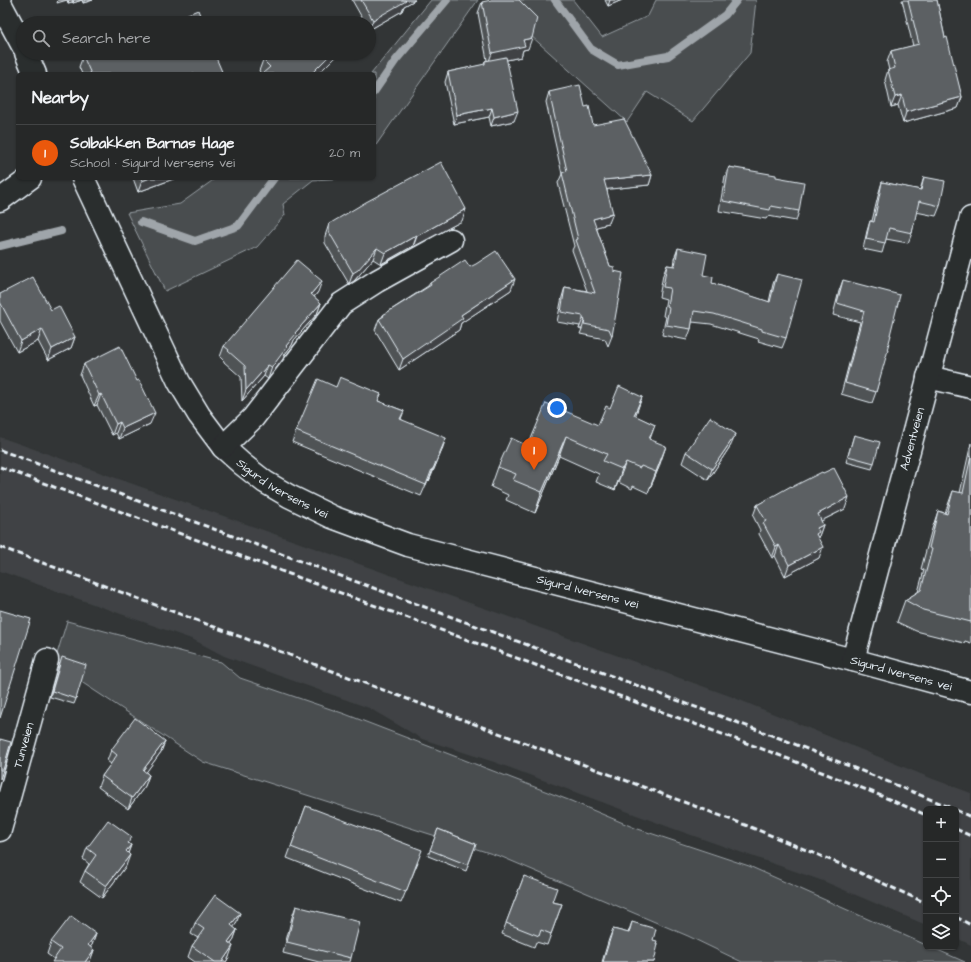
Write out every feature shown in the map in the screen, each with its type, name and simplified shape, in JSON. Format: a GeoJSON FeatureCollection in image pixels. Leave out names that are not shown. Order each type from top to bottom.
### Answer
{"type":"FeatureCollection","features":[{"type":"Feature","properties":{"kind":"street"},"geometry":{"type":"LineString","coordinates":[[0,3],[16,33]]}},
{"type":"Feature","properties":{"kind":"street"},"geometry":{"type":"LineString","coordinates":[[29,60],[34,72]]}},
{"type":"Feature","properties":{"kind":"street"},"geometry":{"type":"LineString","coordinates":[[0,200],[27,180]]}},
{"type":"Feature","properties":{"kind":"street","name":"Sigurd Iversens vei"},"geometry":{"type":"LineString","coordinates":[[83,180],[179,382],[200,415],[223,447],[265,482],[289,496],[332,517],[408,545],[971,692]]}},
{"type":"Feature","properties":{"kind":"street","name":"Adventveien"},"geometry":{"type":"LineString","coordinates":[[853,660],[971,218]]}},
{"type":"Feature","properties":{"kind":"street"},"geometry":{"type":"LineString","coordinates":[[223,447],[253,418],[341,304],[377,281],[450,240]]}},
{"type":"Feature","properties":{"kind":"street"},"geometry":{"type":"LineString","coordinates":[[928,377],[971,387]]}},
{"type":"Feature","properties":{"kind":"street","name":"Tunveien"},"geometry":{"type":"LineString","coordinates":[[0,830],[47,660]]}},
{"type":"Feature","properties":{"kind":"shaded area"},"geometry":{"type":"Polygon","coordinates":[[[431,0],[478,0],[376,145],[376,72],[373,72],[431,0]]]}},
{"type":"Feature","properties":{"kind":"shaded area"},"geometry":{"type":"Polygon","coordinates":[[[491,0],[573,0],[602,37],[648,16],[656,0],[756,0],[750,53],[693,121],[647,92],[627,122],[491,0]]]}},
{"type":"Feature","properties":{"kind":"shaded area"},"geometry":{"type":"Polygon","coordinates":[[[213,180],[313,180],[283,204],[285,215],[257,247],[165,291],[127,213],[180,204],[213,180]]]}},
{"type":"Feature","properties":{"kind":"shaded area"},"geometry":{"type":"Polygon","coordinates":[[[0,437],[730,696],[933,779],[971,793],[971,945],[959,939],[959,806],[923,806],[923,924],[823,881],[674,829],[494,762],[422,739],[369,708],[224,656],[194,640],[0,571],[0,437]]]}},
{"type":"Feature","properties":{"kind":"shaded area"},"geometry":{"type":"Polygon","coordinates":[[[67,621],[221,662],[240,678],[345,714],[571,801],[635,828],[749,866],[923,944],[923,950],[938,950],[965,962],[742,962],[688,936],[502,857],[203,762],[54,664],[67,621]]]}},
{"type":"Feature","properties":{"kind":"building"},"geometry":{"type":"Polygon","coordinates":[[[361,0],[406,1],[376,18],[376,16],[371,16],[361,0]]]}},
{"type":"Feature","properties":{"kind":"building"},"geometry":{"type":"Polygon","coordinates":[[[491,0],[519,0],[537,18],[532,38],[523,40],[525,46],[492,53],[482,2],[491,0]]]}},
{"type":"Feature","properties":{"kind":"building"},"geometry":{"type":"Polygon","coordinates":[[[908,0],[937,0],[945,38],[947,37],[962,97],[906,112],[902,95],[895,97],[888,70],[895,68],[891,51],[919,44],[908,0]]]}},
{"type":"Feature","properties":{"kind":"building"},"geometry":{"type":"Polygon","coordinates":[[[198,10],[200,16],[183,16],[198,10]]]}},
{"type":"Feature","properties":{"kind":"building"},"geometry":{"type":"Polygon","coordinates":[[[506,57],[518,111],[494,117],[492,108],[457,115],[448,72],[485,64],[485,61],[506,57]]]}},
{"type":"Feature","properties":{"kind":"building"},"geometry":{"type":"Polygon","coordinates":[[[85,60],[217,60],[222,72],[90,72],[85,60]]]}},
{"type":"Feature","properties":{"kind":"building"},"geometry":{"type":"Polygon","coordinates":[[[263,60],[325,60],[313,72],[264,72],[270,67],[263,60]]]}},
{"type":"Feature","properties":{"kind":"building"},"geometry":{"type":"Polygon","coordinates":[[[580,85],[585,107],[589,106],[593,125],[624,119],[652,175],[604,180],[613,213],[593,219],[610,266],[614,267],[614,271],[623,273],[612,336],[609,329],[584,324],[585,319],[583,319],[583,316],[561,312],[565,287],[595,293],[576,240],[578,239],[562,173],[567,171],[549,92],[580,85]]]}},
{"type":"Feature","properties":{"kind":"building"},"geometry":{"type":"Polygon","coordinates":[[[441,162],[466,209],[385,253],[377,248],[358,270],[353,273],[329,232],[329,224],[366,202],[441,162]]]}},
{"type":"Feature","properties":{"kind":"building"},"geometry":{"type":"Polygon","coordinates":[[[729,167],[776,175],[776,177],[804,182],[799,211],[771,206],[770,210],[723,201],[729,167]]]}},
{"type":"Feature","properties":{"kind":"building"},"geometry":{"type":"Polygon","coordinates":[[[924,177],[945,181],[940,206],[919,201],[912,233],[889,228],[885,243],[866,239],[870,221],[874,222],[882,182],[921,190],[924,177]]]}},
{"type":"Feature","properties":{"kind":"building"},"geometry":{"type":"Polygon","coordinates":[[[678,248],[707,254],[703,275],[713,277],[712,283],[770,302],[777,274],[802,280],[786,338],[714,314],[694,311],[691,329],[666,325],[670,288],[663,287],[667,265],[675,266],[678,248]]]}},
{"type":"Feature","properties":{"kind":"building"},"geometry":{"type":"Polygon","coordinates":[[[496,251],[515,279],[461,315],[463,318],[403,359],[379,319],[431,285],[430,283],[465,260],[470,267],[496,251]]]}},
{"type":"Feature","properties":{"kind":"building"},"geometry":{"type":"Polygon","coordinates":[[[297,260],[322,281],[311,294],[321,303],[295,333],[296,334],[272,367],[268,365],[246,390],[245,366],[224,346],[297,260]]]}},
{"type":"Feature","properties":{"kind":"building"},"geometry":{"type":"Polygon","coordinates":[[[33,277],[51,310],[59,306],[75,337],[52,349],[42,329],[21,341],[0,302],[0,294],[33,277]]]}},
{"type":"Feature","properties":{"kind":"building"},"geometry":{"type":"Polygon","coordinates":[[[843,280],[900,295],[890,335],[888,350],[876,392],[845,383],[864,311],[837,303],[843,280]]]}},
{"type":"Feature","properties":{"kind":"building"},"geometry":{"type":"Polygon","coordinates":[[[120,346],[155,413],[123,428],[120,422],[116,424],[101,394],[99,395],[84,364],[120,346]]]}},
{"type":"Feature","properties":{"kind":"building"},"geometry":{"type":"Polygon","coordinates":[[[340,377],[381,394],[378,401],[404,411],[400,419],[446,438],[426,485],[296,431],[318,379],[336,387],[340,377]]]}},
{"type":"Feature","properties":{"kind":"building"},"geometry":{"type":"Polygon","coordinates":[[[619,386],[642,397],[634,415],[655,425],[649,439],[666,446],[656,472],[641,466],[640,468],[626,462],[622,469],[603,461],[607,454],[566,436],[542,492],[513,480],[516,474],[498,467],[511,438],[528,446],[546,403],[598,425],[606,406],[610,408],[619,386]]]}},
{"type":"Feature","properties":{"kind":"building"},"geometry":{"type":"Polygon","coordinates":[[[710,417],[736,434],[712,469],[686,452],[710,417]]]}},
{"type":"Feature","properties":{"kind":"building"},"geometry":{"type":"Polygon","coordinates":[[[854,435],[880,442],[874,463],[848,456],[854,435]]]}},
{"type":"Feature","properties":{"kind":"building"},"geometry":{"type":"Polygon","coordinates":[[[971,456],[971,622],[923,610],[905,600],[921,590],[932,549],[929,548],[938,511],[947,514],[953,491],[963,493],[971,456]]]}},
{"type":"Feature","properties":{"kind":"building"},"geometry":{"type":"Polygon","coordinates":[[[834,468],[849,497],[818,514],[823,525],[817,528],[819,532],[816,534],[823,547],[789,565],[779,545],[776,547],[763,523],[766,521],[757,505],[791,486],[792,487],[822,472],[823,473],[834,468]]]}},
{"type":"Feature","properties":{"kind":"building"},"geometry":{"type":"Polygon","coordinates":[[[0,610],[31,619],[0,718],[0,610]]]}},
{"type":"Feature","properties":{"kind":"building"},"geometry":{"type":"Polygon","coordinates":[[[62,657],[86,665],[76,699],[52,691],[62,657]]]}},
{"type":"Feature","properties":{"kind":"building"},"geometry":{"type":"Polygon","coordinates":[[[135,718],[165,741],[143,770],[149,775],[132,798],[102,776],[117,755],[111,750],[135,718]]]}},
{"type":"Feature","properties":{"kind":"building"},"geometry":{"type":"Polygon","coordinates":[[[0,739],[11,742],[3,770],[0,770],[0,739]]]}},
{"type":"Feature","properties":{"kind":"building"},"geometry":{"type":"Polygon","coordinates":[[[306,806],[422,850],[406,892],[291,847],[306,806]]]}},
{"type":"Feature","properties":{"kind":"building"},"geometry":{"type":"Polygon","coordinates":[[[108,820],[132,837],[128,843],[131,845],[126,851],[130,855],[106,886],[85,871],[96,855],[87,848],[108,820]]]}},
{"type":"Feature","properties":{"kind":"building"},"geometry":{"type":"Polygon","coordinates":[[[438,829],[476,844],[468,865],[430,850],[438,829]]]}},
{"type":"Feature","properties":{"kind":"building"},"geometry":{"type":"Polygon","coordinates":[[[524,876],[557,888],[552,902],[562,904],[551,934],[541,930],[539,936],[506,923],[524,876]]]}},
{"type":"Feature","properties":{"kind":"building"},"geometry":{"type":"Polygon","coordinates":[[[215,895],[240,913],[231,925],[237,930],[228,942],[233,946],[222,962],[215,962],[192,946],[204,929],[195,923],[215,895]]]}},
{"type":"Feature","properties":{"kind":"building"},"geometry":{"type":"Polygon","coordinates":[[[296,906],[360,922],[351,958],[287,942],[296,906]]]}},
{"type":"Feature","properties":{"kind":"building"},"geometry":{"type":"Polygon","coordinates":[[[71,916],[96,934],[88,945],[94,950],[85,962],[52,962],[61,949],[51,942],[71,916]]]}},
{"type":"Feature","properties":{"kind":"building"},"geometry":{"type":"Polygon","coordinates":[[[632,922],[656,929],[653,940],[657,941],[656,944],[658,944],[654,962],[603,962],[613,929],[629,933],[632,922]]]}},
{"type":"Feature","properties":{"kind":"waterway"},"geometry":{"type":"LineString","coordinates":[[376,89],[396,60],[447,0]]}},
{"type":"Feature","properties":{"kind":"waterway"},"geometry":{"type":"LineString","coordinates":[[555,0],[591,49],[618,65],[668,56],[725,15],[737,0]]}},
{"type":"Feature","properties":{"kind":"waterway"},"geometry":{"type":"LineString","coordinates":[[141,222],[195,241],[238,226],[272,180]]}},
{"type":"Feature","properties":{"kind":"waterway"},"geometry":{"type":"LineString","coordinates":[[0,246],[61,231]]}},
{"type":"Feature","properties":{"kind":"railway"},"geometry":{"type":"LineString","coordinates":[[0,450],[782,739],[947,806]]}},
{"type":"Feature","properties":{"kind":"railway"},"geometry":{"type":"LineString","coordinates":[[0,467],[776,754],[923,814]]}},
{"type":"Feature","properties":{"kind":"railway"},"geometry":{"type":"LineString","coordinates":[[0,547],[748,826],[845,866],[923,902]]}},
{"type":"Feature","properties":{"kind":"railway"},"geometry":{"type":"LineString","coordinates":[[959,811],[971,817]]}},
{"type":"Feature","properties":{"kind":"railway"},"geometry":{"type":"LineString","coordinates":[[959,830],[971,836]]}},
{"type":"Feature","properties":{"kind":"railway"},"geometry":{"type":"LineString","coordinates":[[959,919],[971,925]]}},
{"type":"Feature","properties":{"kind":"place","name":"Solbakken Barnas Hage"},"geometry":{"type":"Point","coordinates":[534,470]}}]}
